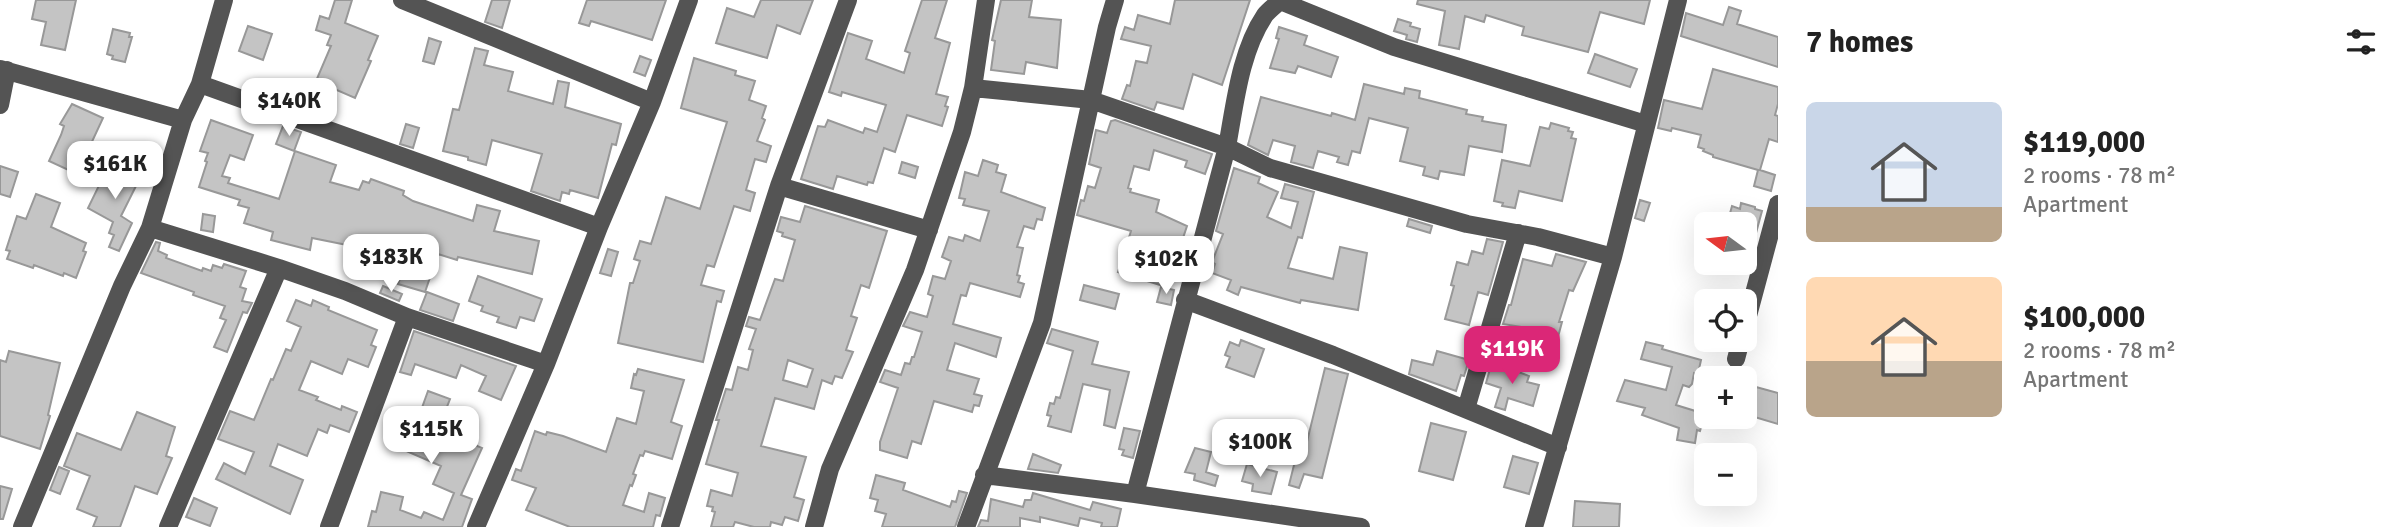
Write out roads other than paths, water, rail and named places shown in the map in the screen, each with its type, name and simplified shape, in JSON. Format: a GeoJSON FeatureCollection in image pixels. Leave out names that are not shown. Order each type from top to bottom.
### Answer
{"type":"FeatureCollection","features":[{"type":"Feature","properties":{"kind":"street"},"geometry":{"type":"LineString","coordinates":[[22,527],[122,286],[150,228],[183,120],[200,84],[224,0]]}},
{"type":"Feature","properties":{"kind":"street"},"geometry":{"type":"LineString","coordinates":[[402,0],[652,102]]}},
{"type":"Feature","properties":{"kind":"street"},"geometry":{"type":"LineString","coordinates":[[476,527],[546,364],[599,227],[652,102],[689,0]]}},
{"type":"Feature","properties":{"kind":"street"},"geometry":{"type":"LineString","coordinates":[[670,527],[779,186],[848,0]]}},
{"type":"Feature","properties":{"kind":"street"},"geometry":{"type":"LineString","coordinates":[[814,527],[830,469],[889,334],[929,230],[962,132],[972,89],[986,0]]}},
{"type":"Feature","properties":{"kind":"street"},"geometry":{"type":"LineString","coordinates":[[966,527],[1042,323],[1115,0]]}},
{"type":"Feature","properties":{"kind":"street"},"geometry":{"type":"LineString","coordinates":[[1135,494],[1227,147],[1236,95],[1251,43],[1266,14],[1281,0],[1394,47],[1646,124]]}},
{"type":"Feature","properties":{"kind":"street"},"geometry":{"type":"LineString","coordinates":[[1534,527],[1613,257],[1678,0]]}},
{"type":"Feature","properties":{"kind":"street"},"geometry":{"type":"LineString","coordinates":[[0,105],[3,69],[183,120]]}},
{"type":"Feature","properties":{"kind":"street"},"geometry":{"type":"LineString","coordinates":[[200,84],[599,227]]}},
{"type":"Feature","properties":{"kind":"street"},"geometry":{"type":"LineString","coordinates":[[972,89],[1091,100],[1227,147],[1270,168],[1467,223],[1613,257]]}},
{"type":"Feature","properties":{"kind":"street"},"geometry":{"type":"LineString","coordinates":[[779,186],[929,230]]}},
{"type":"Feature","properties":{"kind":"street"},"geometry":{"type":"LineString","coordinates":[[1755,289],[1778,204]]}},
{"type":"Feature","properties":{"kind":"street"},"geometry":{"type":"LineString","coordinates":[[150,228],[279,268],[345,291],[407,317],[546,364]]}},
{"type":"Feature","properties":{"kind":"street"},"geometry":{"type":"LineString","coordinates":[[1466,410],[1518,233]]}},
{"type":"Feature","properties":{"kind":"street"},"geometry":{"type":"LineString","coordinates":[[168,527],[279,268]]}},
{"type":"Feature","properties":{"kind":"street"},"geometry":{"type":"LineString","coordinates":[[1185,300],[1333,355],[1558,447]]}},
{"type":"Feature","properties":{"kind":"street"},"geometry":{"type":"LineString","coordinates":[[329,527],[407,317]]}},
{"type":"Feature","properties":{"kind":"street"},"geometry":{"type":"LineString","coordinates":[[1736,359],[1738,352]]}},
{"type":"Feature","properties":{"kind":"street"},"geometry":{"type":"LineString","coordinates":[[984,475],[1361,527]]}}]}
